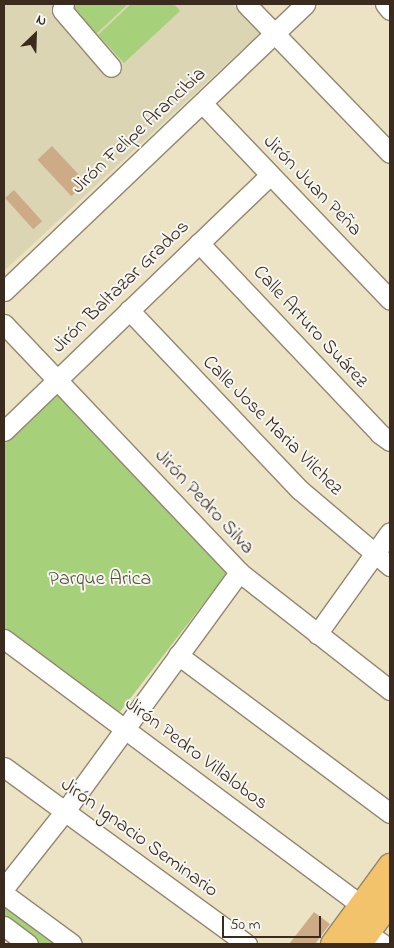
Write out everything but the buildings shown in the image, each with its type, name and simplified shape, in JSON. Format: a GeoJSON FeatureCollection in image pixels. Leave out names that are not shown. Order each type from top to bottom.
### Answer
{"type":"FeatureCollection","features":[{"type":"Feature","properties":{"kind":"main road"},"geometry":{"type":"LineString","coordinates":[[333,944],[390,866]]}},
{"type":"Feature","properties":{"kind":"main road"},"geometry":{"type":"LineString","coordinates":[[370,940],[390,900]]}},
{"type":"Feature","properties":{"kind":"street"},"geometry":{"type":"LineString","coordinates":[[64,4],[62,10],[112,68]]}},
{"type":"Feature","properties":{"kind":"street"},"geometry":{"type":"LineString","coordinates":[[246,4],[390,153]]}},
{"type":"Feature","properties":{"kind":"street","name":"Jirón Felipe Arancibia"},"geometry":{"type":"LineString","coordinates":[[4,290],[305,4]]}},
{"type":"Feature","properties":{"kind":"street"},"geometry":{"type":"LineString","coordinates":[[385,4],[390,10]]}},
{"type":"Feature","properties":{"kind":"street","name":"Jirón Juan Peña"},"geometry":{"type":"LineString","coordinates":[[202,103],[269,176],[390,300]]}},
{"type":"Feature","properties":{"kind":"street","name":"Jirón Baltazar Grados"},"geometry":{"type":"LineString","coordinates":[[4,430],[269,176]]}},
{"type":"Feature","properties":{"kind":"street","name":"Calle Arturo Suárez"},"geometry":{"type":"LineString","coordinates":[[199,243],[380,434],[390,441]]}},
{"type":"Feature","properties":{"kind":"street","name":"Calle Jose Maria Vilchez"},"geometry":{"type":"LineString","coordinates":[[129,310],[300,490],[390,566]]}},
{"type":"Feature","properties":{"kind":"street","name":"Jirón Pedro Silva"},"geometry":{"type":"LineString","coordinates":[[4,324],[239,572],[390,690]]}},
{"type":"Feature","properties":{"kind":"street"},"geometry":{"type":"LineString","coordinates":[[316,634],[390,532]]}},
{"type":"Feature","properties":{"kind":"street"},"geometry":{"type":"LineString","coordinates":[[4,888],[65,811],[239,572]]}},
{"type":"Feature","properties":{"kind":"street","name":"Jirón Pedro Villalobos"},"geometry":{"type":"LineString","coordinates":[[4,639],[362,905]]}},
{"type":"Feature","properties":{"kind":"street"},"geometry":{"type":"LineString","coordinates":[[178,656],[390,813]]}},
{"type":"Feature","properties":{"kind":"street","name":"Jirón Ignacio Seminario"},"geometry":{"type":"LineString","coordinates":[[4,767],[247,944]]}},
{"type":"Feature","properties":{"kind":"street"},"geometry":{"type":"LineString","coordinates":[[4,894],[72,944]]}},
{"type":"Feature","properties":{"kind":"street"},"geometry":{"type":"LineString","coordinates":[[4,926],[28,944]]}},
{"type":"Feature","properties":{"kind":"shaded area"},"geometry":{"type":"Polygon","coordinates":[[[4,4],[232,4],[260,33],[4,271],[4,4]]]}},
{"type":"Feature","properties":{"kind":"green space"},"geometry":{"type":"Polygon","coordinates":[[[72,4],[128,4],[96,34],[70,6],[72,4]]]}},
{"type":"Feature","properties":{"kind":"green space"},"geometry":{"type":"Polygon","coordinates":[[[131,4],[174,4],[180,11],[124,63],[98,35],[131,4]]]}},
{"type":"Feature","properties":{"kind":"green space","name":"Parque Arica"},"geometry":{"type":"Polygon","coordinates":[[[56,394],[227,573],[119,713],[4,629],[4,444],[56,394]]]}},
{"type":"Feature","properties":{"kind":"green space"},"geometry":{"type":"Polygon","coordinates":[[[7,904],[61,944],[39,944],[4,919],[4,908],[7,904]]]}}]}
